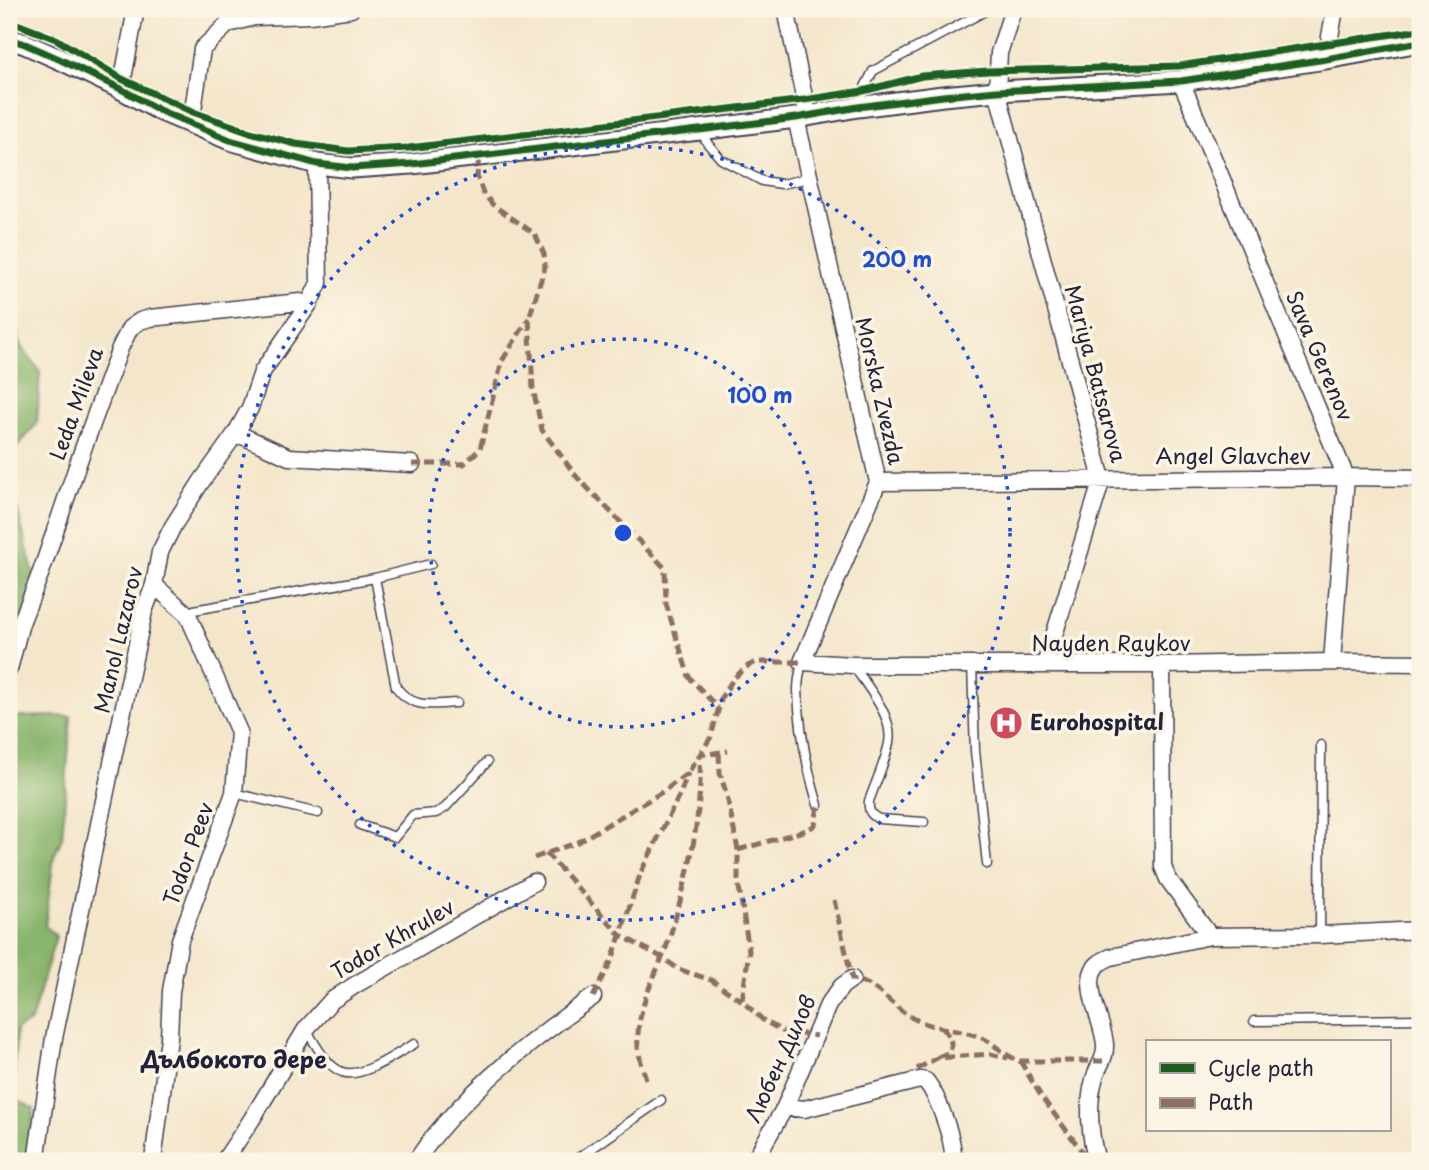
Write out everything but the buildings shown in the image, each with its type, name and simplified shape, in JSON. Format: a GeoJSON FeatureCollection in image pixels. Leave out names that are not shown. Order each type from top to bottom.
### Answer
{"type":"FeatureCollection","features":[{"type":"Feature","properties":{"kind":"street"},"geometry":{"type":"LineString","coordinates":[[121,89],[136,9]]}},
{"type":"Feature","properties":{"kind":"street","name":"Morska Zvezda"},"geometry":{"type":"LineString","coordinates":[[786,9],[809,178],[878,482],[802,662]]}},
{"type":"Feature","properties":{"kind":"street","name":"Mariya Batsarova"},"geometry":{"type":"LineString","coordinates":[[1013,9],[999,53],[998,91],[1101,479],[1045,665]]}},
{"type":"Feature","properties":{"kind":"street"},"geometry":{"type":"LineString","coordinates":[[1326,59],[1335,9]]}},
{"type":"Feature","properties":{"kind":"street"},"geometry":{"type":"LineString","coordinates":[[191,124],[202,49],[228,24],[254,17],[310,15],[344,10]]}},
{"type":"Feature","properties":{"kind":"street"},"geometry":{"type":"LineString","coordinates":[[9,39],[59,59],[161,111],[230,140],[317,164],[352,168],[412,164],[699,130],[858,107],[998,91],[1181,81],[1420,42]]}},
{"type":"Feature","properties":{"kind":"street","name":"Sava Gerenov"},"geometry":{"type":"LineString","coordinates":[[1181,81],[1346,477],[1332,662]]}},
{"type":"Feature","properties":{"kind":"street","name":"Manol Lazarov"},"geometry":{"type":"LineString","coordinates":[[36,1161],[54,1038],[144,611],[154,585],[160,552],[201,482],[236,433],[250,408],[262,372],[309,304],[319,283],[317,164]]}},
{"type":"Feature","properties":{"kind":"street","name":"Leda Mileva"},"geometry":{"type":"LineString","coordinates":[[9,669],[21,623],[82,449],[130,328],[150,318],[300,302],[309,304]]}},
{"type":"Feature","properties":{"kind":"street"},"geometry":{"type":"LineString","coordinates":[[236,433],[289,457],[412,464]]}},
{"type":"Feature","properties":{"kind":"street","name":"Angel Glavchev"},"geometry":{"type":"LineString","coordinates":[[878,482],[1420,478]]}},
{"type":"Feature","properties":{"kind":"street","name":"Todor Peev"},"geometry":{"type":"LineString","coordinates":[[153,1161],[169,1038],[171,990],[180,940],[234,793],[239,732],[188,615],[154,585]]}},
{"type":"Feature","properties":{"kind":"street","name":"Nayden Raykov"},"geometry":{"type":"LineString","coordinates":[[802,662],[853,665],[1162,666],[1420,663]]}},
{"type":"Feature","properties":{"kind":"street"},"geometry":{"type":"LineString","coordinates":[[1162,666],[1163,867],[1210,936]]}},
{"type":"Feature","properties":{"kind":"street","name":"Todor Khrulev"},"geometry":{"type":"LineString","coordinates":[[224,1161],[306,1029],[331,1001],[534,882]]}},
{"type":"Feature","properties":{"kind":"street"},"geometry":{"type":"LineString","coordinates":[[1097,1161],[1092,1145],[1092,1088],[1095,1074],[1103,1061],[1105,1045],[1091,984],[1098,963],[1111,957],[1210,936],[1320,935],[1420,930]]}},
{"type":"Feature","properties":{"kind":"street","name":"Любен Дилов"},"geometry":{"type":"LineString","coordinates":[[754,1161],[785,1107],[828,1005],[842,986],[852,979]]}},
{"type":"Feature","properties":{"kind":"street"},"geometry":{"type":"LineString","coordinates":[[416,1161],[441,1127],[499,1070],[593,997]]}},
{"type":"Feature","properties":{"kind":"street"},"geometry":{"type":"LineString","coordinates":[[785,1107],[804,1108],[920,1080],[926,1081],[945,1120],[953,1161]]}},
{"type":"Feature","properties":{"kind":"lane"},"geometry":{"type":"LineString","coordinates":[[858,107],[873,71],[989,9]]}},
{"type":"Feature","properties":{"kind":"lane"},"geometry":{"type":"LineString","coordinates":[[699,130],[722,159],[762,181],[782,184],[809,178]]}},
{"type":"Feature","properties":{"kind":"lane"},"geometry":{"type":"LineString","coordinates":[[188,615],[194,610],[375,578],[431,564]]}},
{"type":"Feature","properties":{"kind":"lane"},"geometry":{"type":"LineString","coordinates":[[375,578],[396,687],[402,695],[420,704],[457,703]]}},
{"type":"Feature","properties":{"kind":"lane"},"geometry":{"type":"LineString","coordinates":[[802,662],[798,688],[804,740],[818,805]]}},
{"type":"Feature","properties":{"kind":"lane"},"geometry":{"type":"LineString","coordinates":[[853,665],[884,713],[889,731],[889,744],[868,809],[872,816],[879,819],[924,822]]}},
{"type":"Feature","properties":{"kind":"lane"},"geometry":{"type":"LineString","coordinates":[[972,665],[975,751],[986,864]]}},
{"type":"Feature","properties":{"kind":"lane"},"geometry":{"type":"LineString","coordinates":[[1320,935],[1321,745]]}},
{"type":"Feature","properties":{"kind":"lane"},"geometry":{"type":"LineString","coordinates":[[360,825],[395,837],[413,815],[436,813],[445,808],[486,762]]}},
{"type":"Feature","properties":{"kind":"lane"},"geometry":{"type":"LineString","coordinates":[[234,793],[318,813]]}},
{"type":"Feature","properties":{"kind":"lane"},"geometry":{"type":"LineString","coordinates":[[1254,1021],[1420,1019]]}},
{"type":"Feature","properties":{"kind":"lane"},"geometry":{"type":"LineString","coordinates":[[306,1029],[331,1064],[342,1072],[356,1073],[375,1067],[414,1044]]}},
{"type":"Feature","properties":{"kind":"lane"},"geometry":{"type":"LineString","coordinates":[[574,1161],[662,1100]]}},
{"type":"Feature","properties":{"kind":"green space"},"geometry":{"type":"Polygon","coordinates":[[[9,307],[22,348],[40,371],[37,423],[9,457],[9,307]]]}},
{"type":"Feature","properties":{"kind":"green space"},"geometry":{"type":"Polygon","coordinates":[[[9,490],[13,493],[37,587],[9,677],[9,490]]]}},
{"type":"Feature","properties":{"kind":"green space"},"geometry":{"type":"Polygon","coordinates":[[[71,716],[62,838],[54,856],[45,926],[56,936],[31,1021],[16,1030],[14,1098],[34,1109],[27,1161],[9,1161],[9,717],[71,716]]]}},
{"type":"Feature","properties":{"kind":"waterway"},"geometry":{"type":"LineString","coordinates":[[9,914],[9,954]]}},
{"type":"Feature","properties":{"kind":"marked path"},"geometry":{"type":"LineString","coordinates":[[479,156],[477,176],[483,193],[493,205],[535,234],[544,254],[545,267],[529,318],[533,389],[542,430],[576,476],[665,568],[666,604],[689,677],[718,708]]}},
{"type":"Feature","properties":{"kind":"marked path"},"geometry":{"type":"LineString","coordinates":[[412,464],[464,464],[480,449],[502,361],[529,318]]}},
{"type":"Feature","properties":{"kind":"marked path"},"geometry":{"type":"LineString","coordinates":[[534,858],[578,842],[664,791],[688,773],[711,737],[722,696],[734,678],[746,667],[756,662],[802,662]]}},
{"type":"Feature","properties":{"kind":"marked path"},"geometry":{"type":"LineString","coordinates":[[646,1079],[638,1047],[639,1024],[648,992],[669,940],[686,879],[697,818],[700,755],[728,751]]}},
{"type":"Feature","properties":{"kind":"marked path"},"geometry":{"type":"LineString","coordinates":[[719,753],[720,773],[738,850],[738,880],[749,951],[742,1001]]}},
{"type":"Feature","properties":{"kind":"marked path"},"geometry":{"type":"LineString","coordinates":[[593,997],[612,960],[641,872],[688,773]]}},
{"type":"Feature","properties":{"kind":"marked path"},"geometry":{"type":"LineString","coordinates":[[738,850],[807,830],[815,825],[818,805]]}},
{"type":"Feature","properties":{"kind":"marked path"},"geometry":{"type":"LineString","coordinates":[[546,853],[620,935],[678,969],[711,980],[742,1001],[763,1020],[782,1031],[816,1036]]}},
{"type":"Feature","properties":{"kind":"marked path"},"geometry":{"type":"LineString","coordinates":[[834,900],[852,979],[869,985],[911,1017],[978,1036],[1020,1061],[1103,1061]]}},
{"type":"Feature","properties":{"kind":"marked path"},"geometry":{"type":"LineString","coordinates":[[938,1057],[950,1052],[951,1048],[950,1040],[943,1029]]}},
{"type":"Feature","properties":{"kind":"marked path"},"geometry":{"type":"LineString","coordinates":[[917,1069],[937,1058],[990,1054],[1008,1058]]}},
{"type":"Feature","properties":{"kind":"marked path"},"geometry":{"type":"LineString","coordinates":[[1020,1061],[1041,1096],[1089,1161]]}},
{"type":"Feature","properties":{"kind":"cycle path"},"geometry":{"type":"LineString","coordinates":[[9,21],[56,39],[122,79],[193,112],[250,132],[296,144],[348,151],[409,148],[804,100],[863,91],[922,76],[988,71],[1179,66],[1420,30]]}},
{"type":"Feature","properties":{"kind":"cycle path"},"geometry":{"type":"LineString","coordinates":[[9,39],[59,59],[161,111],[230,140],[317,164],[352,168],[412,164],[699,130],[943,96],[1181,81],[1420,42]]}},
{"type":"Feature","properties":{"kind":"place","name":"Eurohospital"},"geometry":{"type":"Point","coordinates":[1006,723]}},
{"type":"Feature","properties":{"kind":"district","name":"Дълбокото дере"},"geometry":{"type":"Point","coordinates":[234,1060]}}]}
